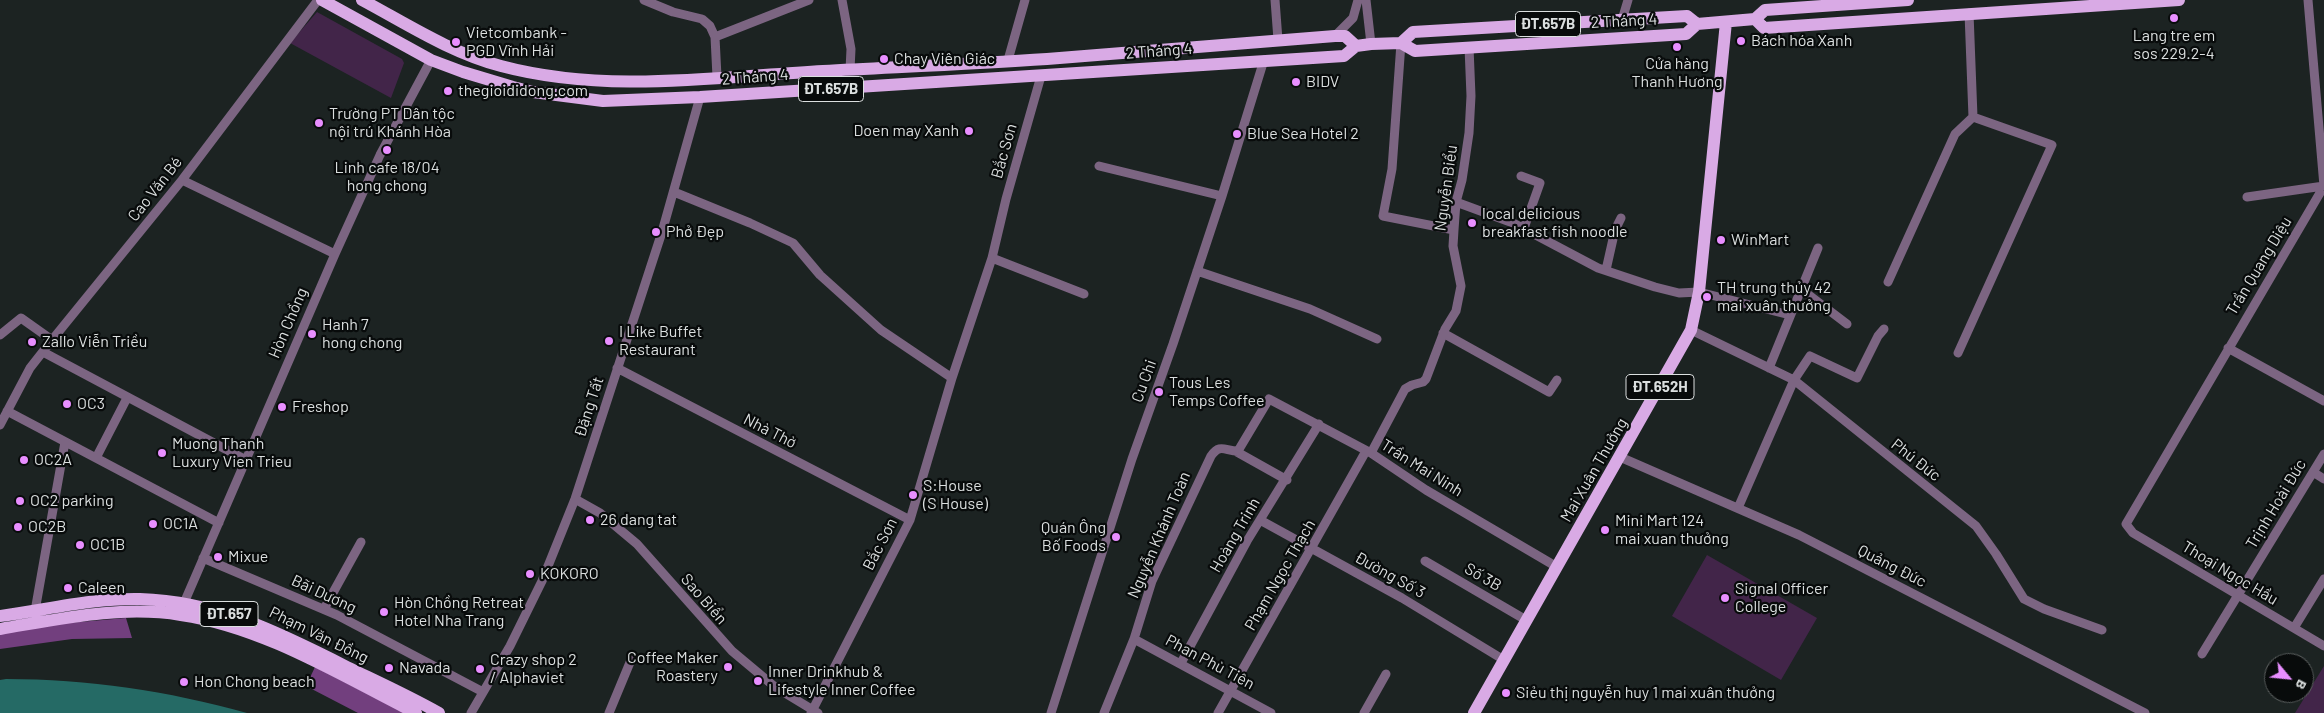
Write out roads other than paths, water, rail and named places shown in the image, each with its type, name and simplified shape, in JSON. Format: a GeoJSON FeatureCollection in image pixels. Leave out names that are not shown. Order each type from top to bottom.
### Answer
{"type":"FeatureCollection","features":[{"type":"Feature","properties":{"kind":"main road","name":"2 Tháng 4"},"geometry":{"type":"LineString","coordinates":[[320,0],[431,60],[463,72],[533,92],[603,101],[700,97],[1344,56],[1356,46],[1371,44],[1401,43],[1414,51],[1686,34],[1697,24],[1755,19],[1765,10],[1908,0]]}},
{"type":"Feature","properties":{"kind":"main road","name":"2 Tháng 4"},"geometry":{"type":"LineString","coordinates":[[362,0],[449,48],[500,66],[585,81],[628,83],[1046,59],[1335,36],[1345,36],[1356,46]]}},
{"type":"Feature","properties":{"kind":"main road","name":"2 Tháng 4"},"geometry":{"type":"LineString","coordinates":[[1755,19],[1764,28],[2178,0]]}},
{"type":"Feature","properties":{"kind":"main road","name":"2 Tháng 4"},"geometry":{"type":"LineString","coordinates":[[1401,43],[1413,32],[1686,16],[1697,24]]}},
{"type":"Feature","properties":{"kind":"main road","name":"Mai Xuân Thưởng"},"geometry":{"type":"LineString","coordinates":[[1474,713],[1690,330],[1699,292],[1726,22]]}},
{"type":"Feature","properties":{"kind":"main road"},"geometry":{"type":"LineString","coordinates":[[431,60],[449,48]]}},
{"type":"Feature","properties":{"kind":"main road"},"geometry":{"type":"LineString","coordinates":[[1041,76],[1046,59]]}},
{"type":"Feature","properties":{"kind":"main road"},"geometry":{"type":"LineString","coordinates":[[699,79],[700,97]]}},
{"type":"Feature","properties":{"kind":"main road","name":"Phạm Văn Đồng"},"geometry":{"type":"LineString","coordinates":[[0,616],[103,601],[138,599],[183,609],[232,614],[276,631],[439,713]]}},
{"type":"Feature","properties":{"kind":"main road","name":"Phạm Văn Đồng"},"geometry":{"type":"LineString","coordinates":[[0,629],[114,612],[183,609],[272,642],[416,713]]}},
{"type":"Feature","properties":{"kind":"street","name":"Cao Văn Bé"},"geometry":{"type":"LineString","coordinates":[[0,425],[30,368],[182,180],[320,0]]}},
{"type":"Feature","properties":{"kind":"street"},"geometry":{"type":"LineString","coordinates":[[644,0],[673,12],[702,19],[710,26],[715,37],[717,77]]}},
{"type":"Feature","properties":{"kind":"street"},"geometry":{"type":"LineString","coordinates":[[715,37],[809,0]]}},
{"type":"Feature","properties":{"kind":"street"},"geometry":{"type":"LineString","coordinates":[[842,0],[851,49],[850,70]]}},
{"type":"Feature","properties":{"kind":"street"},"geometry":{"type":"LineString","coordinates":[[1008,60],[1025,0]]}},
{"type":"Feature","properties":{"kind":"street"},"geometry":{"type":"LineString","coordinates":[[1276,0],[1278,40]]}},
{"type":"Feature","properties":{"kind":"street"},"geometry":{"type":"LineString","coordinates":[[1335,36],[1348,26],[1353,18],[1358,0]]}},
{"type":"Feature","properties":{"kind":"street"},"geometry":{"type":"LineString","coordinates":[[1366,0],[1371,44]]}},
{"type":"Feature","properties":{"kind":"street"},"geometry":{"type":"LineString","coordinates":[[1622,20],[1628,0]]}},
{"type":"Feature","properties":{"kind":"street"},"geometry":{"type":"LineString","coordinates":[[2247,197],[2324,186],[2308,0]]}},
{"type":"Feature","properties":{"kind":"street"},"geometry":{"type":"LineString","coordinates":[[1888,282],[1955,134],[1973,116],[1969,13]]}},
{"type":"Feature","properties":{"kind":"street"},"geometry":{"type":"LineString","coordinates":[[1401,43],[1392,169],[1383,216],[1454,230]]}},
{"type":"Feature","properties":{"kind":"street","name":"Nguyễn Biểu"},"geometry":{"type":"LineString","coordinates":[[1369,452],[1405,389],[1412,384],[1423,382],[1426,379],[1443,333],[1456,311],[1461,286],[1454,246],[1454,230],[1456,202],[1466,160],[1469,126],[1469,47]]}},
{"type":"Feature","properties":{"kind":"street","name":"Hòn Chồng"},"geometry":{"type":"LineString","coordinates":[[183,609],[203,558],[334,254],[380,155],[431,60]]}},
{"type":"Feature","properties":{"kind":"street","name":"Cu Chi"},"geometry":{"type":"LineString","coordinates":[[1051,713],[1132,459],[1222,196],[1264,60]]}},
{"type":"Feature","properties":{"kind":"street","name":"Bắc Sơn"},"geometry":{"type":"LineString","coordinates":[[814,712],[910,520],[952,378],[992,258],[1006,199],[1041,76]]}},
{"type":"Feature","properties":{"kind":"street","name":"Đặng Tất"},"geometry":{"type":"LineString","coordinates":[[471,713],[542,581],[575,499],[674,192],[700,97]]}},
{"type":"Feature","properties":{"kind":"street"},"geometry":{"type":"LineString","coordinates":[[1958,353],[2052,145],[1973,116]]}},
{"type":"Feature","properties":{"kind":"street"},"geometry":{"type":"LineString","coordinates":[[1098,166],[1222,196]]}},
{"type":"Feature","properties":{"kind":"street"},"geometry":{"type":"LineString","coordinates":[[1521,176],[1540,183],[1524,228]]}},
{"type":"Feature","properties":{"kind":"street"},"geometry":{"type":"LineString","coordinates":[[182,180],[334,254]]}},
{"type":"Feature","properties":{"kind":"street","name":"Trần Quang Diệu"},"geometry":{"type":"LineString","coordinates":[[2126,522],[2324,186]]}},
{"type":"Feature","properties":{"kind":"street"},"geometry":{"type":"LineString","coordinates":[[674,192],[750,222],[793,243],[820,275],[881,330],[952,378]]}},
{"type":"Feature","properties":{"kind":"street"},"geometry":{"type":"LineString","coordinates":[[1456,202],[1524,228],[1606,270],[1679,293],[1699,292],[1790,315]]}},
{"type":"Feature","properties":{"kind":"street"},"geometry":{"type":"LineString","coordinates":[[1606,270],[1615,230],[1621,218]]}},
{"type":"Feature","properties":{"kind":"street"},"geometry":{"type":"LineString","coordinates":[[1768,368],[1818,248]]}},
{"type":"Feature","properties":{"kind":"street"},"geometry":{"type":"LineString","coordinates":[[992,258],[1084,294]]}},
{"type":"Feature","properties":{"kind":"street"},"geometry":{"type":"LineString","coordinates":[[1197,271],[1310,308],[1376,339]]}},
{"type":"Feature","properties":{"kind":"street"},"geometry":{"type":"LineString","coordinates":[[1801,289],[1847,324]]}},
{"type":"Feature","properties":{"kind":"street"},"geometry":{"type":"LineString","coordinates":[[0,335],[21,318],[52,340]]}},
{"type":"Feature","properties":{"kind":"street"},"geometry":{"type":"LineString","coordinates":[[1738,508],[1794,380],[1810,356],[1857,378],[1878,336],[1884,329]]}},
{"type":"Feature","properties":{"kind":"street","name":"Phú Đức"},"geometry":{"type":"LineString","coordinates":[[1690,330],[1794,380],[1976,526],[2024,599],[2044,609],[2102,630]]}},
{"type":"Feature","properties":{"kind":"street"},"geometry":{"type":"LineString","coordinates":[[1443,333],[1549,392],[1557,380]]}},
{"type":"Feature","properties":{"kind":"street"},"geometry":{"type":"LineString","coordinates":[[2228,348],[2324,401]]}},
{"type":"Feature","properties":{"kind":"street"},"geometry":{"type":"LineString","coordinates":[[43,352],[246,460]]}},
{"type":"Feature","properties":{"kind":"street","name":"Nhà Thờ"},"geometry":{"type":"LineString","coordinates":[[617,368],[910,520]]}},
{"type":"Feature","properties":{"kind":"street"},"geometry":{"type":"LineString","coordinates":[[96,458],[127,398]]}},
{"type":"Feature","properties":{"kind":"street","name":"Trần Mai Ninh"},"geometry":{"type":"LineString","coordinates":[[1236,452],[1269,399],[1369,452],[1426,490],[1557,567]]}},
{"type":"Feature","properties":{"kind":"street"},"geometry":{"type":"LineString","coordinates":[[7,411],[219,523]]}},
{"type":"Feature","properties":{"kind":"street","name":"Hoàng Trinh"},"geometry":{"type":"LineString","coordinates":[[1181,663],[1260,520],[1287,480],[1319,424]]}},
{"type":"Feature","properties":{"kind":"street"},"geometry":{"type":"LineString","coordinates":[[35,611],[65,442]]}},
{"type":"Feature","properties":{"kind":"street","name":"Nguyễn Khánh Toàn"},"geometry":{"type":"LineString","coordinates":[[1104,713],[1134,639],[1152,581],[1210,456],[1215,450],[1220,448],[1236,452]]}},
{"type":"Feature","properties":{"kind":"street"},"geometry":{"type":"LineString","coordinates":[[1236,452],[1287,480]]}},
{"type":"Feature","properties":{"kind":"street","name":"Phạm Ngọc Thạch"},"geometry":{"type":"LineString","coordinates":[[1218,713],[1369,452]]}},
{"type":"Feature","properties":{"kind":"street","name":"Trịnh Hoài Đức"},"geometry":{"type":"LineString","coordinates":[[2202,654],[2324,454]]}},
{"type":"Feature","properties":{"kind":"street","name":"Quảng Đức"},"geometry":{"type":"LineString","coordinates":[[1620,457],[1808,539],[2145,713]]}},
{"type":"Feature","properties":{"kind":"street"},"geometry":{"type":"LineString","coordinates":[[2314,472],[2324,479]]}},
{"type":"Feature","properties":{"kind":"street","name":"Sao Biển"},"geometry":{"type":"LineString","coordinates":[[575,499],[600,513],[636,544],[716,636],[732,651],[775,687],[814,712]]}},
{"type":"Feature","properties":{"kind":"street","name":"Đường Số 3"},"geometry":{"type":"LineString","coordinates":[[1260,520],[1402,598],[1504,660]]}},
{"type":"Feature","properties":{"kind":"street","name":"Thoại Ngọc Hầu"},"geometry":{"type":"LineString","coordinates":[[2126,522],[2127,527],[2133,533],[2324,646]]}},
{"type":"Feature","properties":{"kind":"street"},"geometry":{"type":"LineString","coordinates":[[324,609],[361,542]]}},
{"type":"Feature","properties":{"kind":"street","name":"Bãi Dương"},"geometry":{"type":"LineString","coordinates":[[203,558],[324,609],[483,692]]}},
{"type":"Feature","properties":{"kind":"street","name":"Số 3B"},"geometry":{"type":"LineString","coordinates":[[1425,561],[1526,620]]}},
{"type":"Feature","properties":{"kind":"street"},"geometry":{"type":"LineString","coordinates":[[2294,628],[2324,579]]}},
{"type":"Feature","properties":{"kind":"street","name":"Phan Phù Tiên"},"geometry":{"type":"LineString","coordinates":[[1134,639],[1232,690],[1271,713]]}},
{"type":"Feature","properties":{"kind":"street"},"geometry":{"type":"LineString","coordinates":[[609,713],[631,660]]}},
{"type":"Feature","properties":{"kind":"street"},"geometry":{"type":"LineString","coordinates":[[1364,713],[1386,674]]}},
{"type":"Feature","properties":{"kind":"water"},"geometry":{"type":"Polygon","coordinates":[[[0,680],[67,681],[128,688],[188,698],[247,713],[0,713],[0,680]]]}},
{"type":"Feature","properties":{"kind":"place","name":"Lang tre em sos 229.2-4"},"geometry":{"type":"Point","coordinates":[2174,18]}},
{"type":"Feature","properties":{"kind":"place","name":"Bách hóa Xanh"},"geometry":{"type":"Point","coordinates":[1741,41]}},
{"type":"Feature","properties":{"kind":"place","name":"Vietcombank - PGD Vĩnh Hải"},"geometry":{"type":"Point","coordinates":[456,42]}},
{"type":"Feature","properties":{"kind":"place","name":"Cửa hàng Thanh Hương"},"geometry":{"type":"Point","coordinates":[1677,47]}},
{"type":"Feature","properties":{"kind":"place","name":"Chay Viên Giác"},"geometry":{"type":"Point","coordinates":[884,59]}},
{"type":"Feature","properties":{"kind":"place","name":"BIDV"},"geometry":{"type":"Point","coordinates":[1296,82]}},
{"type":"Feature","properties":{"kind":"place","name":"thegioididong.com"},"geometry":{"type":"Point","coordinates":[448,91]}},
{"type":"Feature","properties":{"kind":"place","name":"Trường PT Dân tộc nội trú Khánh Hòa"},"geometry":{"type":"Point","coordinates":[319,123]}},
{"type":"Feature","properties":{"kind":"place","name":"Doen may Xanh"},"geometry":{"type":"Point","coordinates":[969,131]}},
{"type":"Feature","properties":{"kind":"place","name":"Blue Sea Hotel 2"},"geometry":{"type":"Point","coordinates":[1237,134]}},
{"type":"Feature","properties":{"kind":"place","name":"Linh cafe 18/04 hong chong"},"geometry":{"type":"Point","coordinates":[387,150]}},
{"type":"Feature","properties":{"kind":"place","name":"local delicious breakfast fish noodle"},"geometry":{"type":"Point","coordinates":[1472,223]}},
{"type":"Feature","properties":{"kind":"place","name":"Phở Đẹp"},"geometry":{"type":"Point","coordinates":[656,232]}},
{"type":"Feature","properties":{"kind":"place","name":"WinMart"},"geometry":{"type":"Point","coordinates":[1721,240]}},
{"type":"Feature","properties":{"kind":"place","name":"TH trung thủy 42 mai xuân thưởng"},"geometry":{"type":"Point","coordinates":[1707,297]}},
{"type":"Feature","properties":{"kind":"place","name":"Hanh 7 hong chong"},"geometry":{"type":"Point","coordinates":[312,334]}},
{"type":"Feature","properties":{"kind":"place","name":"I Like Buffet Restaurant"},"geometry":{"type":"Point","coordinates":[609,341]}},
{"type":"Feature","properties":{"kind":"place","name":"Zallo Viễn Triều"},"geometry":{"type":"Point","coordinates":[32,342]}},
{"type":"Feature","properties":{"kind":"place","name":"Tous Les Temps Coffee"},"geometry":{"type":"Point","coordinates":[1159,392]}},
{"type":"Feature","properties":{"kind":"place","name":"OC3"},"geometry":{"type":"Point","coordinates":[67,404]}},
{"type":"Feature","properties":{"kind":"place","name":"Freshop"},"geometry":{"type":"Point","coordinates":[282,407]}},
{"type":"Feature","properties":{"kind":"place","name":"Muong Thanh Luxury Vien Trieu"},"geometry":{"type":"Point","coordinates":[162,453]}},
{"type":"Feature","properties":{"kind":"place","name":"OC2A"},"geometry":{"type":"Point","coordinates":[24,460]}},
{"type":"Feature","properties":{"kind":"place","name":"S:House (S House)"},"geometry":{"type":"Point","coordinates":[913,495]}},
{"type":"Feature","properties":{"kind":"place","name":"OC2 parking"},"geometry":{"type":"Point","coordinates":[20,501]}},
{"type":"Feature","properties":{"kind":"place","name":"26 dang tat"},"geometry":{"type":"Point","coordinates":[590,520]}},
{"type":"Feature","properties":{"kind":"place","name":"OC1A"},"geometry":{"type":"Point","coordinates":[153,524]}},
{"type":"Feature","properties":{"kind":"place","name":"OC2B"},"geometry":{"type":"Point","coordinates":[18,527]}},
{"type":"Feature","properties":{"kind":"place","name":"Mini Mart 124 mai xuan thưởng"},"geometry":{"type":"Point","coordinates":[1605,530]}},
{"type":"Feature","properties":{"kind":"place","name":"Quán Ông Bố Foods"},"geometry":{"type":"Point","coordinates":[1116,537]}},
{"type":"Feature","properties":{"kind":"place","name":"OC1B"},"geometry":{"type":"Point","coordinates":[80,545]}},
{"type":"Feature","properties":{"kind":"place","name":"Mixue"},"geometry":{"type":"Point","coordinates":[218,557]}},
{"type":"Feature","properties":{"kind":"place","name":"KOKORO"},"geometry":{"type":"Point","coordinates":[530,574]}},
{"type":"Feature","properties":{"kind":"place","name":"Caleen"},"geometry":{"type":"Point","coordinates":[68,588]}},
{"type":"Feature","properties":{"kind":"place","name":"Signal Officer College"},"geometry":{"type":"Point","coordinates":[1725,598]}},
{"type":"Feature","properties":{"kind":"place","name":"Hòn Chồng Retreat Hotel Nha Trang"},"geometry":{"type":"Point","coordinates":[384,612]}},
{"type":"Feature","properties":{"kind":"place","name":"Coffee Maker Roastery"},"geometry":{"type":"Point","coordinates":[728,667]}},
{"type":"Feature","properties":{"kind":"place","name":"Navada"},"geometry":{"type":"Point","coordinates":[389,668]}},
{"type":"Feature","properties":{"kind":"place","name":"Crazy shop 2 / Alphaviet"},"geometry":{"type":"Point","coordinates":[480,669]}},
{"type":"Feature","properties":{"kind":"place","name":"Inner Drinkhub & Lifestyle Inner Coffee"},"geometry":{"type":"Point","coordinates":[758,681]}},
{"type":"Feature","properties":{"kind":"place","name":"Hon Chong beach"},"geometry":{"type":"Point","coordinates":[184,682]}},
{"type":"Feature","properties":{"kind":"place","name":"Siẻu thị nguyễn huy 1 mai xuân thưởng"},"geometry":{"type":"Point","coordinates":[1506,693]}}]}
